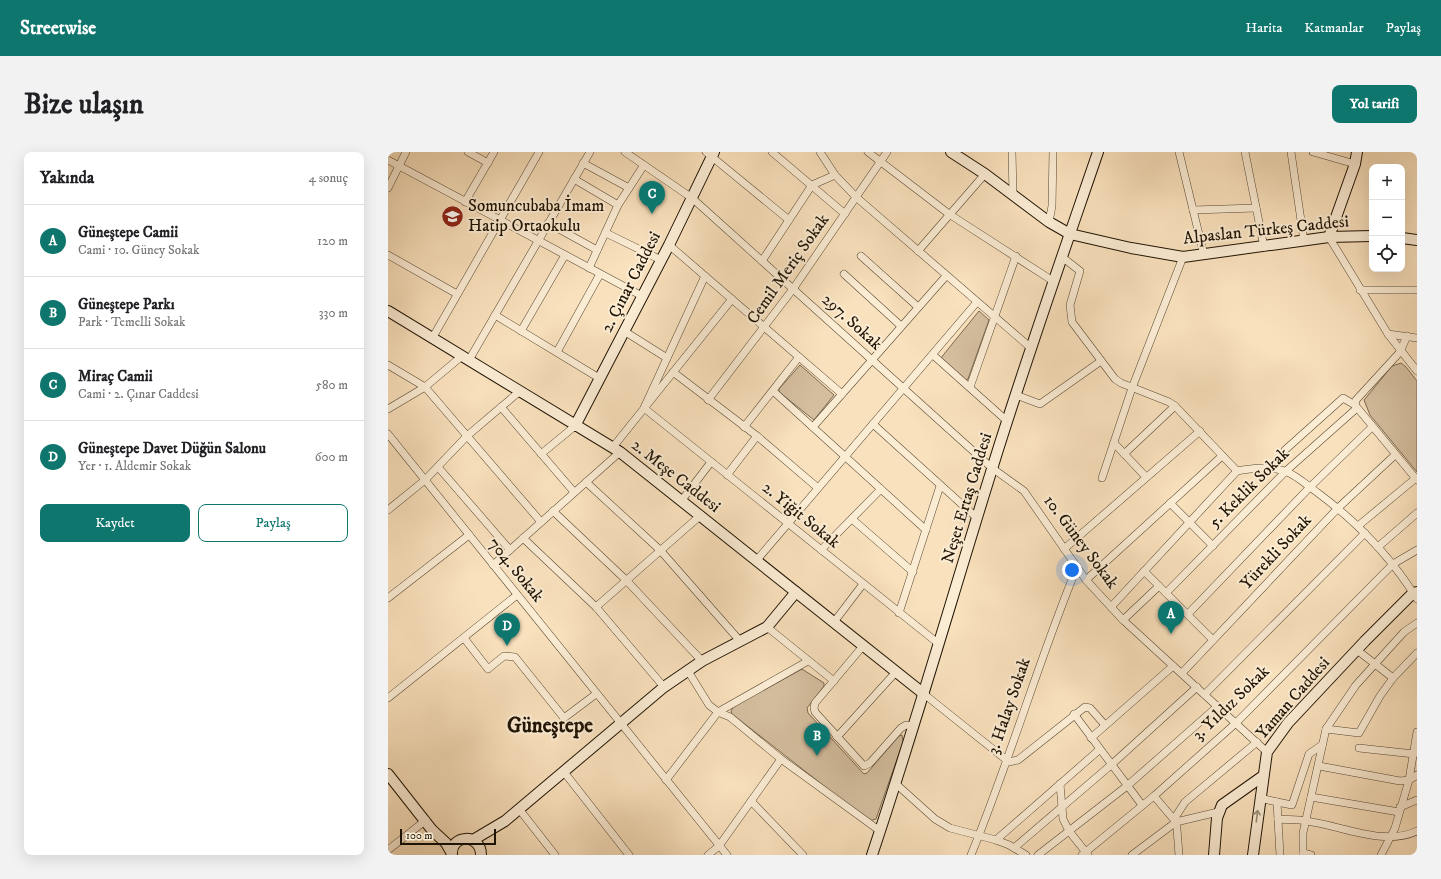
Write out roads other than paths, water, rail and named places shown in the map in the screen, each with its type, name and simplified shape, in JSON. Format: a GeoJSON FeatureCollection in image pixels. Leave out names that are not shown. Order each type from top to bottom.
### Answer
{"type":"FeatureCollection","features":[{"type":"Feature","properties":{"kind":"street"},"geometry":{"type":"LineString","coordinates":[[388,188],[406,152]]}},
{"type":"Feature","properties":{"kind":"street"},"geometry":{"type":"LineString","coordinates":[[468,152],[488,163]]}},
{"type":"Feature","properties":{"kind":"street"},"geometry":{"type":"LineString","coordinates":[[465,202],[494,152]]}},
{"type":"Feature","properties":{"kind":"street"},"geometry":{"type":"LineString","coordinates":[[433,337],[538,152]]}},
{"type":"Feature","properties":{"kind":"street"},"geometry":{"type":"LineString","coordinates":[[388,409],[424,387],[466,358],[495,315],[590,152]]}},
{"type":"Feature","properties":{"kind":"street","name":"297. Sokak"},"geometry":{"type":"LineString","coordinates":[[625,152],[692,198],[992,468]]}},
{"type":"Feature","properties":{"kind":"street"},"geometry":{"type":"LineString","coordinates":[[772,152],[845,214]]}},
{"type":"Feature","properties":{"kind":"street"},"geometry":{"type":"LineString","coordinates":[[820,152],[835,175],[856,197],[1031,348]]}},
{"type":"Feature","properties":{"kind":"street"},"geometry":{"type":"LineString","coordinates":[[868,152],[949,214],[1053,281]]}},
{"type":"Feature","properties":{"kind":"street","name":"Cemil Meriç Sokak"},"geometry":{"type":"LineString","coordinates":[[708,400],[793,290],[887,152]]}},
{"type":"Feature","properties":{"kind":"street","name":"Alpaslan Türkeş Caddesi"},"geometry":{"type":"LineString","coordinates":[[951,152],[985,174],[1049,222],[1070,234],[1131,248],[1183,257],[1204,256],[1304,240],[1329,237],[1369,236]]}},
{"type":"Feature","properties":{"kind":"street"},"geometry":{"type":"LineString","coordinates":[[1012,152],[1013,194]]}},
{"type":"Feature","properties":{"kind":"street"},"geometry":{"type":"LineString","coordinates":[[1049,222],[1052,206],[1053,152]]}},
{"type":"Feature","properties":{"kind":"street","name":"Neşet Ertaş Caddesi"},"geometry":{"type":"LineString","coordinates":[[872,855],[924,694],[1007,421],[1053,281],[1098,152]]}},
{"type":"Feature","properties":{"kind":"street"},"geometry":{"type":"LineString","coordinates":[[1179,152],[1204,256]]}},
{"type":"Feature","properties":{"kind":"street"},"geometry":{"type":"LineString","coordinates":[[1245,152],[1264,247]]}},
{"type":"Feature","properties":{"kind":"street"},"geometry":{"type":"LineString","coordinates":[[1291,152],[1304,240]]}},
{"type":"Feature","properties":{"kind":"street"},"geometry":{"type":"LineString","coordinates":[[1313,152],[1355,164]]}},
{"type":"Feature","properties":{"kind":"street"},"geometry":{"type":"LineString","coordinates":[[1357,152],[1355,164],[1332,225],[1329,237],[1388,334],[1400,352],[1417,371]]}},
{"type":"Feature","properties":{"kind":"street"},"geometry":{"type":"LineString","coordinates":[[711,153],[789,220]]}},
{"type":"Feature","properties":{"kind":"street","name":"2. Çınar Caddesi"},"geometry":{"type":"LineString","coordinates":[[574,426],[669,245],[692,198],[711,153]]}},
{"type":"Feature","properties":{"kind":"street"},"geometry":{"type":"LineString","coordinates":[[388,160],[642,296]]}},
{"type":"Feature","properties":{"kind":"street"},"geometry":{"type":"LineString","coordinates":[[583,163],[629,188]]}},
{"type":"Feature","properties":{"kind":"street"},"geometry":{"type":"LineString","coordinates":[[589,268],[618,205],[644,165]]}},
{"type":"Feature","properties":{"kind":"street"},"geometry":{"type":"LineString","coordinates":[[918,251],[985,174]]}},
{"type":"Feature","properties":{"kind":"street"},"geometry":{"type":"LineString","coordinates":[[762,261],[812,185],[835,175]]}},
{"type":"Feature","properties":{"kind":"street"},"geometry":{"type":"LineString","coordinates":[[574,180],[618,205]]}},
{"type":"Feature","properties":{"kind":"street"},"geometry":{"type":"LineString","coordinates":[[1193,210],[1256,208]]}},
{"type":"Feature","properties":{"kind":"street"},"geometry":{"type":"LineString","coordinates":[[548,223],[597,250]]}},
{"type":"Feature","properties":{"kind":"street"},"geometry":{"type":"LineString","coordinates":[[606,233],[661,260]]}},
{"type":"Feature","properties":{"kind":"street"},"geometry":{"type":"LineString","coordinates":[[1405,238],[1417,240]]}},
{"type":"Feature","properties":{"kind":"street"},"geometry":{"type":"LineString","coordinates":[[669,245],[842,394]]}},
{"type":"Feature","properties":{"kind":"street"},"geometry":{"type":"LineString","coordinates":[[388,255],[457,294]]}},
{"type":"Feature","properties":{"kind":"street"},"geometry":{"type":"LineString","coordinates":[[521,331],[565,255]]}},
{"type":"Feature","properties":{"kind":"street"},"geometry":{"type":"LineString","coordinates":[[861,256],[918,307]]}},
{"type":"Feature","properties":{"kind":"street"},"geometry":{"type":"LineString","coordinates":[[970,387],[1016,256]]}},
{"type":"Feature","properties":{"kind":"street"},"geometry":{"type":"LineString","coordinates":[[1062,256],[1080,271],[1070,305],[1072,322],[1115,379],[1132,388],[1169,402],[1175,406],[1237,471]]}},
{"type":"Feature","properties":{"kind":"street"},"geometry":{"type":"LineString","coordinates":[[1102,478],[1132,388],[1183,257]]}},
{"type":"Feature","properties":{"kind":"street"},"geometry":{"type":"LineString","coordinates":[[557,352],[600,274]]}},
{"type":"Feature","properties":{"kind":"street"},"geometry":{"type":"LineString","coordinates":[[844,274],[902,326]]}},
{"type":"Feature","properties":{"kind":"street"},"geometry":{"type":"LineString","coordinates":[[644,408],[705,276]]}},
{"type":"Feature","properties":{"kind":"street"},"geometry":{"type":"LineString","coordinates":[[813,427],[946,276]]}},
{"type":"Feature","properties":{"kind":"street"},"geometry":{"type":"LineString","coordinates":[[1360,290],[1417,290]]}},
{"type":"Feature","properties":{"kind":"street"},"geometry":{"type":"LineString","coordinates":[[493,565],[586,482],[616,450],[644,408],[732,299]]}},
{"type":"Feature","properties":{"kind":"street"},"geometry":{"type":"LineString","coordinates":[[756,561],[977,302]]}},
{"type":"Feature","properties":{"kind":"street","name":"2. Meşe Caddesi"},"geometry":{"type":"LineString","coordinates":[[388,311],[433,337],[574,426],[616,450],[701,515],[895,673],[924,694]]}},
{"type":"Feature","properties":{"kind":"street"},"geometry":{"type":"LineString","coordinates":[[495,315],[599,378]]}},
{"type":"Feature","properties":{"kind":"street"},"geometry":{"type":"LineString","coordinates":[[624,331],[667,358]]}},
{"type":"Feature","properties":{"kind":"street"},"geometry":{"type":"LineString","coordinates":[[1388,334],[1417,337]]}},
{"type":"Feature","properties":{"kind":"street","name":"5. Keklik Sokak"},"geometry":{"type":"LineString","coordinates":[[1166,593],[1286,472],[1356,407],[1356,400],[1400,352],[1408,336]]}},
{"type":"Feature","properties":{"kind":"street"},"geometry":{"type":"LineString","coordinates":[[933,355],[1007,421]]}},
{"type":"Feature","properties":{"kind":"street"},"geometry":{"type":"LineString","coordinates":[[744,427],[799,357]]}},
{"type":"Feature","properties":{"kind":"street"},"geometry":{"type":"LineString","coordinates":[[1016,395],[1040,404],[1101,361]]}},
{"type":"Feature","properties":{"kind":"street"},"geometry":{"type":"LineString","coordinates":[[388,365],[424,387],[540,522]]}},
{"type":"Feature","properties":{"kind":"street"},"geometry":{"type":"LineString","coordinates":[[673,372],[756,436],[818,488]]}},
{"type":"Feature","properties":{"kind":"street"},"geometry":{"type":"LineString","coordinates":[[773,390],[926,530]]}},
{"type":"Feature","properties":{"kind":"street"},"geometry":{"type":"LineString","coordinates":[[388,510],[425,480],[467,436],[520,391]]}},
{"type":"Feature","properties":{"kind":"street"},"geometry":{"type":"LineString","coordinates":[[1284,450],[1343,398],[1356,407],[1416,479],[1358,526]]}},
{"type":"Feature","properties":{"kind":"street"},"geometry":{"type":"LineString","coordinates":[[1124,454],[1175,406]]}},
{"type":"Feature","properties":{"kind":"street"},"geometry":{"type":"LineString","coordinates":[[501,407],[574,492]]}},
{"type":"Feature","properties":{"kind":"street","name":"2. Yiğit Sokak"},"geometry":{"type":"LineString","coordinates":[[644,408],[939,644]]}},
{"type":"Feature","properties":{"kind":"street"},"geometry":{"type":"LineString","coordinates":[[873,424],[977,518]]}},
{"type":"Feature","properties":{"kind":"street"},"geometry":{"type":"LineString","coordinates":[[541,454],[574,426]]}},
{"type":"Feature","properties":{"kind":"street"},"geometry":{"type":"LineString","coordinates":[[1188,614],[1310,487],[1372,427]]}},
{"type":"Feature","properties":{"kind":"street"},"geometry":{"type":"LineString","coordinates":[[1064,549],[1200,431]]}},
{"type":"Feature","properties":{"kind":"street","name":"704. Sokak"},"geometry":{"type":"LineString","coordinates":[[388,434],[727,855]]}},
{"type":"Feature","properties":{"kind":"street"},"geometry":{"type":"LineString","coordinates":[[727,475],[756,436]]}},
{"type":"Feature","properties":{"kind":"street"},"geometry":{"type":"LineString","coordinates":[[1114,443],[1146,477]]}},
{"type":"Feature","properties":{"kind":"street","name":"Yürekli Sokak"},"geometry":{"type":"LineString","coordinates":[[1182,673],[1338,508],[1395,455]]}},
{"type":"Feature","properties":{"kind":"street"},"geometry":{"type":"LineString","coordinates":[[1086,580],[1222,456]]}},
{"type":"Feature","properties":{"kind":"street"},"geometry":{"type":"LineString","coordinates":[[682,500],[711,462]]}},
{"type":"Feature","properties":{"kind":"street","name":"704. Sokak"},"geometry":{"type":"LineString","coordinates":[[438,467],[510,550]]}},
{"type":"Feature","properties":{"kind":"street","name":"10. Güney Sokak"},"geometry":{"type":"LineString","coordinates":[[992,468],[1024,491],[1086,580],[1123,620],[1267,752]]}},
{"type":"Feature","properties":{"kind":"street"},"geometry":{"type":"LineString","coordinates":[[1111,607],[1237,471],[1264,468],[1286,472],[1310,487],[1338,508],[1366,533],[1416,595]]}},
{"type":"Feature","properties":{"kind":"street"},"geometry":{"type":"LineString","coordinates":[[586,482],[660,550],[740,641]]}},
{"type":"Feature","properties":{"kind":"street"},"geometry":{"type":"LineString","coordinates":[[900,613],[940,486]]}},
{"type":"Feature","properties":{"kind":"street"},"geometry":{"type":"LineString","coordinates":[[821,550],[881,489]]}},
{"type":"Feature","properties":{"kind":"street"},"geometry":{"type":"LineString","coordinates":[[1170,503],[1213,546]]}},
{"type":"Feature","properties":{"kind":"street"},"geometry":{"type":"LineString","coordinates":[[554,511],[626,580],[702,661]]}},
{"type":"Feature","properties":{"kind":"street"},"geometry":{"type":"LineString","coordinates":[[1378,547],[1417,513]]}},
{"type":"Feature","properties":{"kind":"street"},"geometry":{"type":"LineString","coordinates":[[596,607],[701,515]]}},
{"type":"Feature","properties":{"kind":"street"},"geometry":{"type":"LineString","coordinates":[[852,519],[913,572]]}},
{"type":"Feature","properties":{"kind":"street"},"geometry":{"type":"LineString","coordinates":[[1205,694],[1366,533]]}},
{"type":"Feature","properties":{"kind":"street"},"geometry":{"type":"LineString","coordinates":[[388,598],[469,535]]}},
{"type":"Feature","properties":{"kind":"street","name":"704. Sokak"},"geometry":{"type":"LineString","coordinates":[[523,538],[596,607],[664,686]]}},
{"type":"Feature","properties":{"kind":"street","name":"3. Yıldız Sokak"},"geometry":{"type":"LineString","coordinates":[[1085,854],[1154,796],[1236,723],[1392,564],[1417,550]]}},
{"type":"Feature","properties":{"kind":"street","name":"3. Halay Sokak"},"geometry":{"type":"LineString","coordinates":[[971,855],[1006,761],[1052,628],[1077,567]]}},
{"type":"Feature","properties":{"kind":"street"},"geometry":{"type":"LineString","coordinates":[[1144,571],[1213,640]]}},
{"type":"Feature","properties":{"kind":"street"},"geometry":{"type":"LineString","coordinates":[[834,622],[863,584]]}},
{"type":"Feature","properties":{"kind":"street"},"geometry":{"type":"LineString","coordinates":[[1123,620],[1159,586]]}},
{"type":"Feature","properties":{"kind":"street"},"geometry":{"type":"LineString","coordinates":[[473,840],[505,821],[519,810],[621,725],[664,686],[702,661],[766,627],[796,592]]}},
{"type":"Feature","properties":{"kind":"street"},"geometry":{"type":"LineString","coordinates":[[388,698],[517,595]]}},
{"type":"Feature","properties":{"kind":"street","name":"Yaman Caddesi"},"geometry":{"type":"LineString","coordinates":[[1253,855],[1267,752],[1288,723],[1357,650],[1416,595]]}},
{"type":"Feature","properties":{"kind":"street"},"geometry":{"type":"LineString","coordinates":[[1311,855],[1303,854],[1303,833],[1326,730],[1356,685],[1404,632],[1417,623]]}},
{"type":"Feature","properties":{"kind":"street"},"geometry":{"type":"LineString","coordinates":[[766,627],[834,681]]}},
{"type":"Feature","properties":{"kind":"street"},"geometry":{"type":"LineString","coordinates":[[464,638],[488,669],[504,656],[515,657],[564,718],[596,694]]}},
{"type":"Feature","properties":{"kind":"street"},"geometry":{"type":"LineString","coordinates":[[863,646],[814,708],[815,712],[861,764],[866,765],[901,728],[913,726]]}},
{"type":"Feature","properties":{"kind":"street"},"geometry":{"type":"LineString","coordinates":[[1357,650],[1393,678]]}},
{"type":"Feature","properties":{"kind":"street"},"geometry":{"type":"LineString","coordinates":[[1326,730],[1359,733],[1380,696],[1393,678],[1417,653]]}},
{"type":"Feature","properties":{"kind":"street"},"geometry":{"type":"LineString","coordinates":[[666,780],[718,712],[808,661]]}},
{"type":"Feature","properties":{"kind":"street"},"geometry":{"type":"LineString","coordinates":[[1091,738],[1173,666]]}},
{"type":"Feature","properties":{"kind":"street"},"geometry":{"type":"LineString","coordinates":[[688,670],[709,705],[718,712],[730,717],[781,759],[880,831]]}},
{"type":"Feature","properties":{"kind":"street"},"geometry":{"type":"LineString","coordinates":[[837,737],[895,673]]}},
{"type":"Feature","properties":{"kind":"street"},"geometry":{"type":"LineString","coordinates":[[1014,848],[1197,687]]}},
{"type":"Feature","properties":{"kind":"street"},"geometry":{"type":"LineString","coordinates":[[924,694],[1006,761],[1012,762],[1018,760],[1074,714],[1085,707],[1090,708],[1105,725]]}},
{"type":"Feature","properties":{"kind":"street"},"geometry":{"type":"LineString","coordinates":[[1038,855],[1127,786],[1218,706]]}},
{"type":"Feature","properties":{"kind":"street"},"geometry":{"type":"LineString","coordinates":[[1074,714],[1110,765],[1142,805]]}},
{"type":"Feature","properties":{"kind":"street"},"geometry":{"type":"LineString","coordinates":[[1381,855],[1391,837],[1409,780],[1417,732]]}},
{"type":"Feature","properties":{"kind":"street"},"geometry":{"type":"LineString","coordinates":[[1179,855],[1176,816],[1185,802],[1257,742]]}},
{"type":"Feature","properties":{"kind":"street"},"geometry":{"type":"LineString","coordinates":[[1260,798],[1292,805],[1309,754],[1322,745]]}},
{"type":"Feature","properties":{"kind":"street"},"geometry":{"type":"LineString","coordinates":[[1359,748],[1414,754]]}},
{"type":"Feature","properties":{"kind":"street"},"geometry":{"type":"LineString","coordinates":[[996,840],[1099,750]]}},
{"type":"Feature","properties":{"kind":"street"},"geometry":{"type":"LineString","coordinates":[[708,855],[719,846],[781,759]]}},
{"type":"Feature","properties":{"kind":"street"},"geometry":{"type":"LineString","coordinates":[[1319,766],[1400,781],[1409,780],[1417,775]]}},
{"type":"Feature","properties":{"kind":"street"},"geometry":{"type":"LineString","coordinates":[[564,772],[629,855]]}},
{"type":"Feature","properties":{"kind":"street"},"geometry":{"type":"LineString","coordinates":[[388,774],[446,843],[452,854]]}},
{"type":"Feature","properties":{"kind":"street"},"geometry":{"type":"LineString","coordinates":[[1214,855],[1218,812],[1222,805],[1263,776]]}},
{"type":"Feature","properties":{"kind":"street"},"geometry":{"type":"LineString","coordinates":[[895,784],[935,819],[950,828],[996,840],[1026,855]]}},
{"type":"Feature","properties":{"kind":"street"},"geometry":{"type":"LineString","coordinates":[[1060,784],[1063,819],[1069,831],[1085,854]]}},
{"type":"Feature","properties":{"kind":"street"},"geometry":{"type":"LineString","coordinates":[[1154,796],[1176,822]]}},
{"type":"Feature","properties":{"kind":"street"},"geometry":{"type":"LineString","coordinates":[[1311,797],[1400,810],[1417,800]]}},
{"type":"Feature","properties":{"kind":"street"},"geometry":{"type":"LineString","coordinates":[[751,801],[803,855]]}},
{"type":"Feature","properties":{"kind":"street"},"geometry":{"type":"LineString","coordinates":[[1277,802],[1280,855]]}},
{"type":"Feature","properties":{"kind":"street"},"geometry":{"type":"LineString","coordinates":[[519,810],[555,855]]}},
{"type":"Feature","properties":{"kind":"street"},"geometry":{"type":"LineString","coordinates":[[1132,855],[1176,822],[1218,812]]}},
{"type":"Feature","properties":{"kind":"street"},"geometry":{"type":"LineString","coordinates":[[1278,819],[1306,821],[1347,830],[1391,837],[1407,836],[1417,831]]}},
{"type":"Feature","properties":{"kind":"street"},"geometry":{"type":"LineString","coordinates":[[481,853],[488,838],[505,821]]}},
{"type":"Feature","properties":{"kind":"street"},"geometry":{"type":"LineString","coordinates":[[428,823],[459,840]]}},
{"type":"Feature","properties":{"kind":"street"},"geometry":{"type":"LineString","coordinates":[[388,850],[428,823]]}},
{"type":"Feature","properties":{"kind":"street"},"geometry":{"type":"LineString","coordinates":[[452,854],[455,843],[459,840],[468,838],[477,842],[481,853]]}},
{"type":"Feature","properties":{"kind":"place","name":"Miraç Camii"},"geometry":{"type":"Point","coordinates":[652,214]}},
{"type":"Feature","properties":{"kind":"place","name":"Somuncubaba İmam Hatip Ortaokulu"},"geometry":{"type":"Point","coordinates":[452,216]}},
{"type":"Feature","properties":{"kind":"place","name":"Güneştepe Camii"},"geometry":{"type":"Point","coordinates":[1171,634]}},
{"type":"Feature","properties":{"kind":"place","name":"Güneştepe Davet Düğün Salonu"},"geometry":{"type":"Point","coordinates":[507,646]}},
{"type":"Feature","properties":{"kind":"place","name":"Güneştepe Parkı"},"geometry":{"type":"Point","coordinates":[817,756]}},
{"type":"Feature","properties":{"kind":"district","name":"Güneştepe"},"geometry":{"type":"Point","coordinates":[550,726]}}]}
